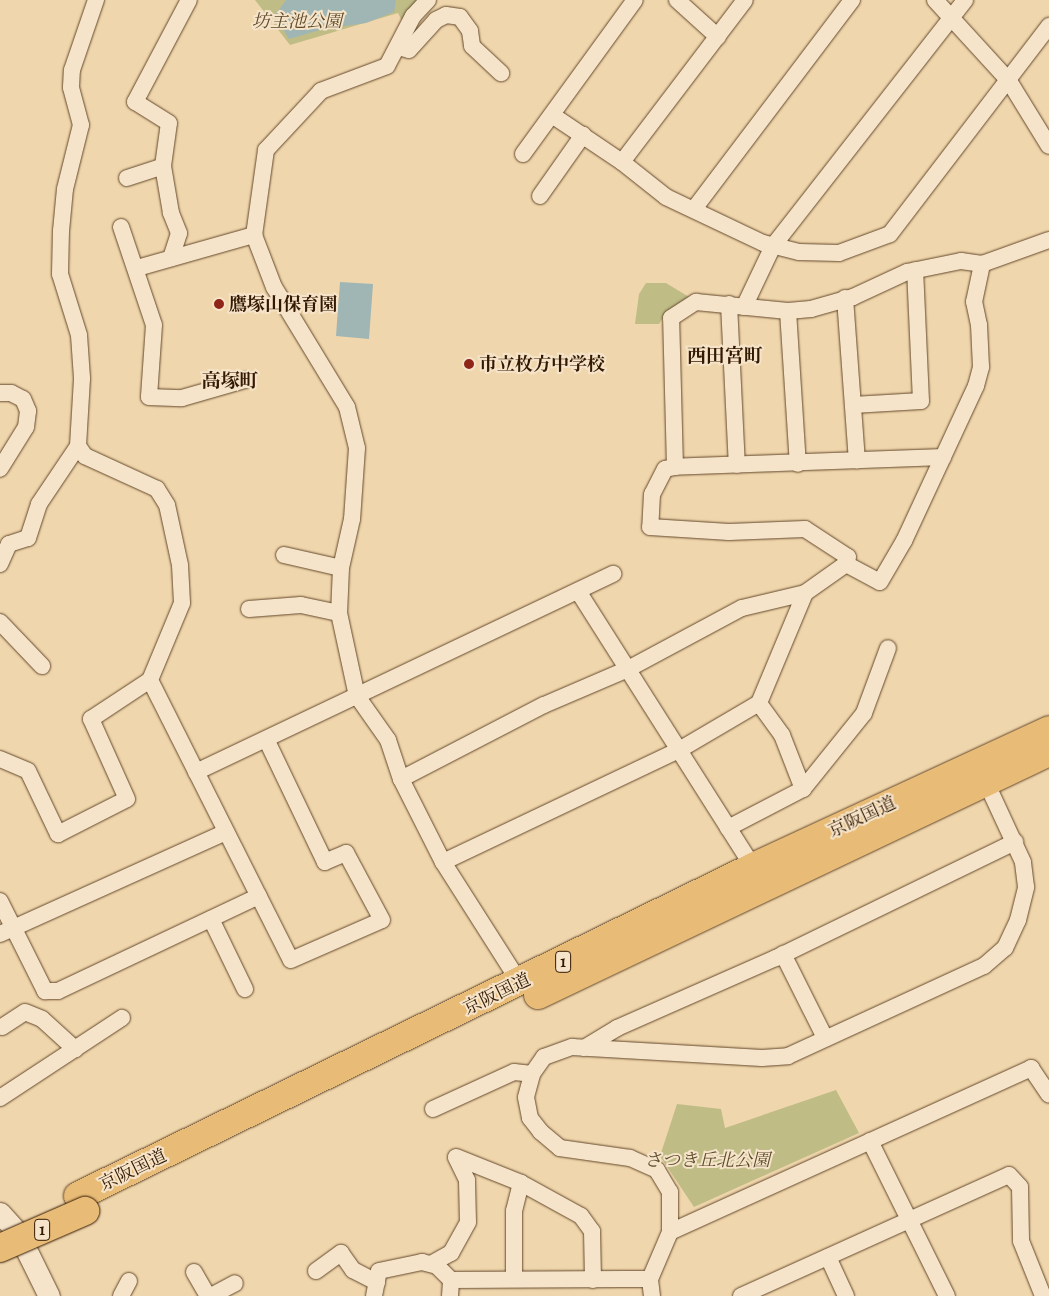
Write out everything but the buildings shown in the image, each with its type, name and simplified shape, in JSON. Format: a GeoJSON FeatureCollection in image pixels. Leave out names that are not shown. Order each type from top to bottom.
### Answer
{"type":"FeatureCollection","features":[{"type":"Feature","properties":{"kind":"highway","name":"京阪国道"},"geometry":{"type":"LineString","coordinates":[[0,1248],[81,1204],[753,867],[1049,730]]}},
{"type":"Feature","properties":{"kind":"highway","name":"京阪国道"},"geometry":{"type":"LineString","coordinates":[[0,1233],[81,1204],[1049,752]]}},
{"type":"Feature","properties":{"kind":"street"},"geometry":{"type":"LineString","coordinates":[[0,564],[9,544],[28,538],[39,504],[78,446],[82,378],[79,335],[60,274],[61,231],[65,189],[81,125],[71,87],[72,70],[96,0]]}},
{"type":"Feature","properties":{"kind":"street"},"geometry":{"type":"LineString","coordinates":[[172,258],[179,233],[171,213],[163,166],[169,123],[135,102],[189,0]]}},
{"type":"Feature","properties":{"kind":"street"},"geometry":{"type":"LineString","coordinates":[[428,0],[413,16],[387,66],[321,91],[266,150],[254,235],[274,287],[347,407],[358,448],[352,519],[340,568],[339,613],[357,696],[388,740],[401,779],[443,862],[520,983]]}},
{"type":"Feature","properties":{"kind":"street"},"geometry":{"type":"LineString","coordinates":[[523,154],[635,0]]}},
{"type":"Feature","properties":{"kind":"street"},"geometry":{"type":"LineString","coordinates":[[677,0],[718,37]]}},
{"type":"Feature","properties":{"kind":"street"},"geometry":{"type":"LineString","coordinates":[[622,162],[745,0]]}},
{"type":"Feature","properties":{"kind":"street"},"geometry":{"type":"LineString","coordinates":[[694,210],[852,0]]}},
{"type":"Feature","properties":{"kind":"street"},"geometry":{"type":"LineString","coordinates":[[935,0],[1009,81],[1049,146]]}},
{"type":"Feature","properties":{"kind":"street"},"geometry":{"type":"LineString","coordinates":[[738,465],[736,305],[773,246],[951,16],[966,0]]}},
{"type":"Feature","properties":{"kind":"street"},"geometry":{"type":"LineString","coordinates":[[398,47],[409,50],[436,20],[446,15],[460,17],[470,31],[472,46],[501,73]]}},
{"type":"Feature","properties":{"kind":"street"},"geometry":{"type":"LineString","coordinates":[[552,115],[622,162],[654,191],[773,246],[799,252],[839,253],[890,234],[1009,81],[1049,26]]}},
{"type":"Feature","properties":{"kind":"street"},"geometry":{"type":"LineString","coordinates":[[540,196],[583,136]]}},
{"type":"Feature","properties":{"kind":"street"},"geometry":{"type":"LineString","coordinates":[[128,178],[163,166]]}},
{"type":"Feature","properties":{"kind":"street"},"geometry":{"type":"LineString","coordinates":[[121,226],[137,268],[154,325],[149,397],[182,398],[245,380]]}},
{"type":"Feature","properties":{"kind":"street"},"geometry":{"type":"LineString","coordinates":[[137,268],[254,235]]}},
{"type":"Feature","properties":{"kind":"street"},"geometry":{"type":"LineString","coordinates":[[675,467],[671,318],[696,302],[788,311],[811,309],[845,298],[914,270],[961,261],[982,264],[1049,240]]}},
{"type":"Feature","properties":{"kind":"street"},"geometry":{"type":"LineString","coordinates":[[846,564],[880,582],[904,541],[981,367],[980,325],[974,302],[982,264]]}},
{"type":"Feature","properties":{"kind":"street"},"geometry":{"type":"LineString","coordinates":[[853,405],[921,401],[914,270]]}},
{"type":"Feature","properties":{"kind":"street"},"geometry":{"type":"LineString","coordinates":[[845,298],[857,461]]}},
{"type":"Feature","properties":{"kind":"street"},"geometry":{"type":"LineString","coordinates":[[788,311],[798,464]]}},
{"type":"Feature","properties":{"kind":"street"},"geometry":{"type":"LineString","coordinates":[[0,393],[11,393],[22,399],[28,411],[26,427],[0,469]]}},
{"type":"Feature","properties":{"kind":"street"},"geometry":{"type":"LineString","coordinates":[[0,759],[28,771],[58,834],[127,799],[91,719],[150,680],[182,603],[180,565],[167,505],[156,489],[85,456],[78,446]]}},
{"type":"Feature","properties":{"kind":"street"},"geometry":{"type":"LineString","coordinates":[[401,779],[544,705],[628,669],[742,608],[805,593],[846,564],[848,557],[805,529],[729,532],[650,527],[652,494],[665,469],[675,467],[798,464],[942,457]]}},
{"type":"Feature","properties":{"kind":"street"},"geometry":{"type":"LineString","coordinates":[[284,555],[340,568]]}},
{"type":"Feature","properties":{"kind":"street"},"geometry":{"type":"LineString","coordinates":[[196,772],[613,574]]}},
{"type":"Feature","properties":{"kind":"street"},"geometry":{"type":"LineString","coordinates":[[578,590],[753,867]]}},
{"type":"Feature","properties":{"kind":"street"},"geometry":{"type":"LineString","coordinates":[[443,862],[679,750],[759,703],[805,593]]}},
{"type":"Feature","properties":{"kind":"street"},"geometry":{"type":"LineString","coordinates":[[249,609],[301,605],[339,613]]}},
{"type":"Feature","properties":{"kind":"street"},"geometry":{"type":"LineString","coordinates":[[0,622],[42,666]]}},
{"type":"Feature","properties":{"kind":"street"},"geometry":{"type":"LineString","coordinates":[[728,828],[803,789],[864,713],[888,648]]}},
{"type":"Feature","properties":{"kind":"street"},"geometry":{"type":"LineString","coordinates":[[150,680],[291,960],[382,920],[346,853],[325,862],[266,739]]}},
{"type":"Feature","properties":{"kind":"street"},"geometry":{"type":"LineString","coordinates":[[759,703],[782,735],[803,789]]}},
{"type":"Feature","properties":{"kind":"street"},"geometry":{"type":"LineString","coordinates":[[652,1296],[650,1280],[670,1232],[670,1192],[657,1170],[630,1158],[560,1148],[530,1118],[526,1097],[532,1074],[544,1057],[572,1048],[762,1058],[788,1056],[984,966],[1005,948],[1018,920],[1026,887],[1023,862],[986,782]]}},
{"type":"Feature","properties":{"kind":"street"},"geometry":{"type":"LineString","coordinates":[[7,932],[226,832]]}},
{"type":"Feature","properties":{"kind":"street"},"geometry":{"type":"LineString","coordinates":[[584,1048],[617,1028],[783,954],[1015,842]]}},
{"type":"Feature","properties":{"kind":"street"},"geometry":{"type":"LineString","coordinates":[[0,901],[7,932],[45,991],[58,991],[259,896]]}},
{"type":"Feature","properties":{"kind":"street"},"geometry":{"type":"LineString","coordinates":[[211,919],[244,989]]}},
{"type":"Feature","properties":{"kind":"street"},"geometry":{"type":"LineString","coordinates":[[783,954],[825,1038]]}},
{"type":"Feature","properties":{"kind":"street"},"geometry":{"type":"LineString","coordinates":[[2,1027],[25,1012],[42,1019],[75,1049]]}},
{"type":"Feature","properties":{"kind":"street"},"geometry":{"type":"LineString","coordinates":[[0,1098],[122,1018]]}},
{"type":"Feature","properties":{"kind":"street"},"geometry":{"type":"LineString","coordinates":[[670,1232],[1031,1068],[1049,1095]]}},
{"type":"Feature","properties":{"kind":"street"},"geometry":{"type":"LineString","coordinates":[[433,1109],[455,1107],[514,1072],[532,1074]]}},
{"type":"Feature","properties":{"kind":"street"},"geometry":{"type":"LineString","coordinates":[[870,1141],[911,1219],[947,1296]]}},
{"type":"Feature","properties":{"kind":"street"},"geometry":{"type":"LineString","coordinates":[[375,1289],[378,1271],[407,1263],[430,1264],[451,1254],[468,1222],[467,1180],[456,1157],[520,1183],[581,1216],[592,1231],[593,1280]]}},
{"type":"Feature","properties":{"kind":"street"},"geometry":{"type":"LineString","coordinates":[[741,1296],[1009,1175],[1020,1187],[1021,1241],[1043,1296]]}},
{"type":"Feature","properties":{"kind":"street"},"geometry":{"type":"LineString","coordinates":[[514,1280],[514,1211],[520,1183]]}},
{"type":"Feature","properties":{"kind":"street"},"geometry":{"type":"LineString","coordinates":[[0,1213],[18,1233],[49,1296]]}},
{"type":"Feature","properties":{"kind":"street"},"geometry":{"type":"LineString","coordinates":[[316,1271],[341,1254],[354,1270],[375,1289]]}},
{"type":"Feature","properties":{"kind":"street"},"geometry":{"type":"LineString","coordinates":[[828,1257],[846,1296]]}},
{"type":"Feature","properties":{"kind":"street"},"geometry":{"type":"LineString","coordinates":[[430,1264],[451,1288],[514,1280],[650,1280]]}},
{"type":"Feature","properties":{"kind":"street"},"geometry":{"type":"LineString","coordinates":[[194,1272],[210,1296],[235,1283]]}},
{"type":"Feature","properties":{"kind":"street"},"geometry":{"type":"LineString","coordinates":[[121,1296],[129,1281]]}},
{"type":"Feature","properties":{"kind":"green space","name":"坊主池公園"},"geometry":{"type":"Polygon","coordinates":[[[255,0],[421,0],[402,21],[398,13],[290,45],[255,0]]]}},
{"type":"Feature","properties":{"kind":"green space"},"geometry":{"type":"Polygon","coordinates":[[[646,283],[666,283],[689,297],[666,313],[659,324],[635,324],[639,294],[646,283]]]}},
{"type":"Feature","properties":{"kind":"green space","name":"さつき丘北公園"},"geometry":{"type":"Polygon","coordinates":[[[836,1090],[859,1133],[694,1207],[660,1156],[677,1104],[721,1109],[725,1128],[836,1090]]]}},
{"type":"Feature","properties":{"kind":"water","name":"坊主池公園"},"geometry":{"type":"Polygon","coordinates":[[[286,0],[396,0],[394,12],[366,23],[323,29],[289,39],[275,15],[286,0]]]}},
{"type":"Feature","properties":{"kind":"water"},"geometry":{"type":"Polygon","coordinates":[[[340,282],[373,284],[369,339],[336,336],[340,282]]]}},
{"type":"Feature","properties":{"kind":"place","name":"鷹塚山保育園"},"geometry":{"type":"Point","coordinates":[219,304]}},
{"type":"Feature","properties":{"kind":"place","name":"市立枚方中学校"},"geometry":{"type":"Point","coordinates":[469,364]}},
{"type":"Feature","properties":{"kind":"district","name":"西田宮町"},"geometry":{"type":"Point","coordinates":[725,357]}},
{"type":"Feature","properties":{"kind":"district","name":"高塚町"},"geometry":{"type":"Point","coordinates":[230,382]}}]}
